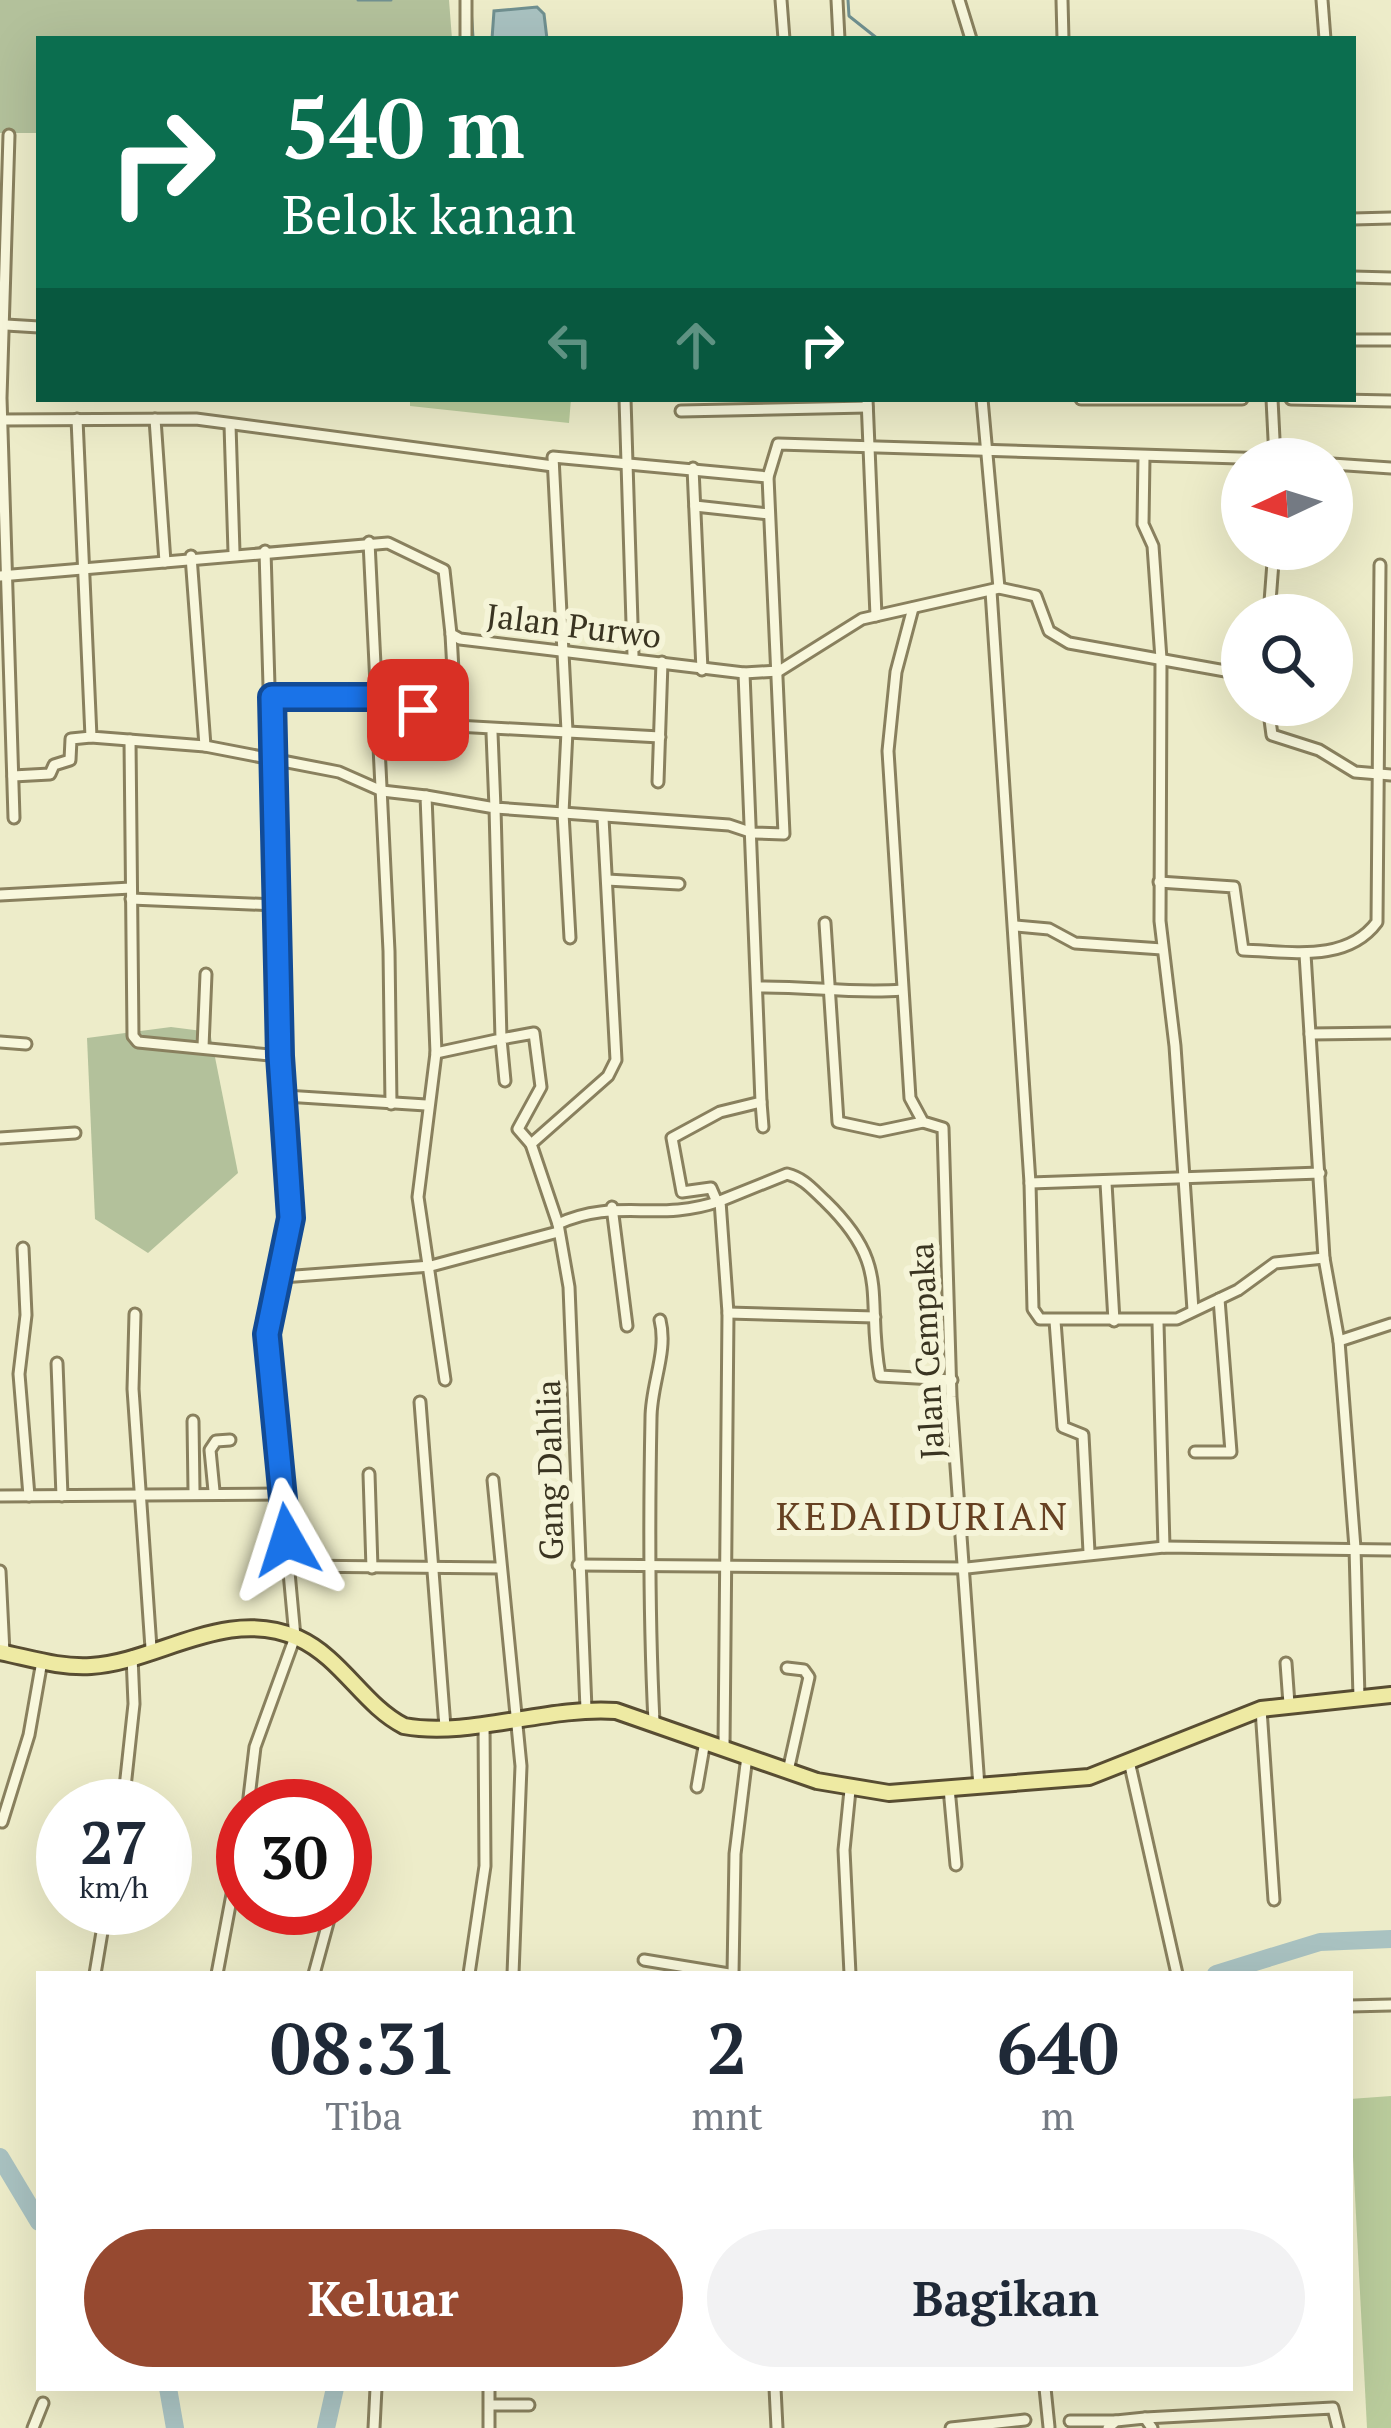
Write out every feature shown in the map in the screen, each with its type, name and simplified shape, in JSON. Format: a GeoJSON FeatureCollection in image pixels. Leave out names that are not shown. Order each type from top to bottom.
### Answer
{"type":"FeatureCollection","features":[{"type":"Feature","properties":{"kind":"main road"},"geometry":{"type":"LineString","coordinates":[[2,1652],[89,1666],[219,1631],[295,1637],[334,1661],[397,1722],[445,1727],[586,1709],[654,1722],[850,1790],[1089,1778],[1261,1709],[1391,1695]]}},
{"type":"Feature","properties":{"kind":"street"},"geometry":{"type":"LineString","coordinates":[[466,0],[466,36]]}},
{"type":"Feature","properties":{"kind":"street"},"geometry":{"type":"LineString","coordinates":[[781,0],[784,36]]}},
{"type":"Feature","properties":{"kind":"street"},"geometry":{"type":"LineString","coordinates":[[837,0],[839,36]]}},
{"type":"Feature","properties":{"kind":"street"},"geometry":{"type":"LineString","coordinates":[[959,0],[970,36]]}},
{"type":"Feature","properties":{"kind":"street"},"geometry":{"type":"LineString","coordinates":[[1062,0],[1064,36]]}},
{"type":"Feature","properties":{"kind":"street"},"geometry":{"type":"LineString","coordinates":[[1322,0],[1325,36]]}},
{"type":"Feature","properties":{"kind":"street"},"geometry":{"type":"LineString","coordinates":[[9,135],[2,576],[14,818]]}},
{"type":"Feature","properties":{"kind":"street"},"geometry":{"type":"LineString","coordinates":[[1356,219],[1391,218]]}},
{"type":"Feature","properties":{"kind":"street"},"geometry":{"type":"LineString","coordinates":[[1356,277],[1391,278]]}},
{"type":"Feature","properties":{"kind":"street"},"geometry":{"type":"LineString","coordinates":[[6,325],[36,327]]}},
{"type":"Feature","properties":{"kind":"street"},"geometry":{"type":"LineString","coordinates":[[1356,340],[1391,340]]}},
{"type":"Feature","properties":{"kind":"street"},"geometry":{"type":"LineString","coordinates":[[1356,400],[1391,401]]}},
{"type":"Feature","properties":{"kind":"street"},"geometry":{"type":"LineString","coordinates":[[625,402],[633,656]]}},
{"type":"Feature","properties":{"kind":"street"},"geometry":{"type":"LineString","coordinates":[[982,402],[1034,1309],[1040,1319],[1055,1322],[1158,1323],[1219,1299],[1275,1264],[1324,1258]]}},
{"type":"Feature","properties":{"kind":"street"},"geometry":{"type":"LineString","coordinates":[[1272,402],[1274,438]]}},
{"type":"Feature","properties":{"kind":"street"},"geometry":{"type":"LineString","coordinates":[[681,411],[867,403],[876,616]]}},
{"type":"Feature","properties":{"kind":"street"},"geometry":{"type":"LineString","coordinates":[[76,419],[91,737]]}},
{"type":"Feature","properties":{"kind":"street"},"geometry":{"type":"LineString","coordinates":[[1,420],[155,419],[230,424],[553,462],[627,460],[768,477]]}},
{"type":"Feature","properties":{"kind":"street"},"geometry":{"type":"LineString","coordinates":[[155,419],[165,562]]}},
{"type":"Feature","properties":{"kind":"street"},"geometry":{"type":"LineString","coordinates":[[230,424],[234,552]]}},
{"type":"Feature","properties":{"kind":"street"},"geometry":{"type":"LineString","coordinates":[[13,776],[50,774],[54,765],[70,760],[71,740],[91,737],[205,746],[339,772],[382,790],[495,808],[729,824],[752,833],[787,831],[768,477],[772,453],[782,442],[867,449],[1221,458]]}},
{"type":"Feature","properties":{"kind":"street"},"geometry":{"type":"LineString","coordinates":[[1144,457],[1143,524],[1154,546],[1160,659],[1162,949],[1175,1046],[1180,1182],[1193,1310]]}},
{"type":"Feature","properties":{"kind":"street"},"geometry":{"type":"LineString","coordinates":[[553,462],[567,730],[563,813],[570,938]]}},
{"type":"Feature","properties":{"kind":"street"},"geometry":{"type":"LineString","coordinates":[[1353,466],[1391,469]]}},
{"type":"Feature","properties":{"kind":"street"},"geometry":{"type":"LineString","coordinates":[[693,468],[702,670]]}},
{"type":"Feature","properties":{"kind":"street"},"geometry":{"type":"LineString","coordinates":[[695,506],[769,514]]}},
{"type":"Feature","properties":{"kind":"street"},"geometry":{"type":"LineString","coordinates":[[369,542],[391,1103]]}},
{"type":"Feature","properties":{"kind":"street","name":"Jalan Purwo"},"geometry":{"type":"LineString","coordinates":[[2,576],[86,572],[191,556],[369,542],[400,548],[444,570],[452,634],[564,652],[633,656],[702,670],[779,671]]}},
{"type":"Feature","properties":{"kind":"street"},"geometry":{"type":"LineString","coordinates":[[252,1779],[256,1748],[295,1637],[267,1334],[291,1218],[280,1056],[265,551]]}},
{"type":"Feature","properties":{"kind":"street"},"geometry":{"type":"LineString","coordinates":[[191,556],[205,746]]}},
{"type":"Feature","properties":{"kind":"street"},"geometry":{"type":"LineString","coordinates":[[1160,882],[1234,887],[1241,949],[1305,953],[1349,945],[1377,922],[1379,565]]}},
{"type":"Feature","properties":{"kind":"street"},"geometry":{"type":"LineString","coordinates":[[779,671],[836,632],[876,616],[995,590],[1036,596],[1049,632],[1069,644],[1221,670]]}},
{"type":"Feature","properties":{"kind":"street"},"geometry":{"type":"LineString","coordinates":[[825,922],[838,1122],[880,1131],[923,1122],[910,1097],[888,751],[896,672],[913,608]]}},
{"type":"Feature","properties":{"kind":"street"},"geometry":{"type":"LineString","coordinates":[[452,634],[453,722]]}},
{"type":"Feature","properties":{"kind":"street"},"geometry":{"type":"LineString","coordinates":[[658,782],[662,662]]}},
{"type":"Feature","properties":{"kind":"street"},"geometry":{"type":"LineString","coordinates":[[745,673],[763,1127]]}},
{"type":"Feature","properties":{"kind":"street"},"geometry":{"type":"LineString","coordinates":[[272,697],[402,697],[430,720],[492,733]]}},
{"type":"Feature","properties":{"kind":"street"},"geometry":{"type":"LineString","coordinates":[[1271,726],[1272,735],[1319,750],[1355,772],[1391,775]]}},
{"type":"Feature","properties":{"kind":"street"},"geometry":{"type":"LineString","coordinates":[[505,1081],[492,733],[497,727],[660,737]]}},
{"type":"Feature","properties":{"kind":"street"},"geometry":{"type":"LineString","coordinates":[[130,740],[134,1036],[138,1042],[280,1056]]}},
{"type":"Feature","properties":{"kind":"street"},"geometry":{"type":"LineString","coordinates":[[426,796],[436,1053],[418,1197],[445,1380]]}},
{"type":"Feature","properties":{"kind":"street"},"geometry":{"type":"LineString","coordinates":[[436,1053],[530,1031],[536,1036],[542,1087],[518,1129],[531,1144],[608,1076],[616,1060],[603,818]]}},
{"type":"Feature","properties":{"kind":"street"},"geometry":{"type":"LineString","coordinates":[[607,880],[679,884]]}},
{"type":"Feature","properties":{"kind":"street"},"geometry":{"type":"LineString","coordinates":[[0,895],[131,894],[276,905]]}},
{"type":"Feature","properties":{"kind":"street"},"geometry":{"type":"LineString","coordinates":[[1015,926],[1048,928],[1075,943],[1162,949]]}},
{"type":"Feature","properties":{"kind":"street"},"geometry":{"type":"LineString","coordinates":[[1305,953],[1324,1258],[1340,1341],[1355,1548],[1359,1698]]}},
{"type":"Feature","properties":{"kind":"street"},"geometry":{"type":"LineString","coordinates":[[203,1047],[206,974]]}},
{"type":"Feature","properties":{"kind":"street"},"geometry":{"type":"LineString","coordinates":[[758,987],[902,990]]}},
{"type":"Feature","properties":{"kind":"street"},"geometry":{"type":"LineString","coordinates":[[1310,1034],[1391,1033]]}},
{"type":"Feature","properties":{"kind":"street"},"geometry":{"type":"LineString","coordinates":[[0,1042],[26,1044]]}},
{"type":"Feature","properties":{"kind":"street"},"geometry":{"type":"LineString","coordinates":[[285,1096],[426,1106]]}},
{"type":"Feature","properties":{"kind":"street"},"geometry":{"type":"LineString","coordinates":[[724,1748],[728,1313],[718,1201],[711,1188],[682,1192],[673,1136],[720,1112],[761,1102]]}},
{"type":"Feature","properties":{"kind":"street","name":"Jalan Cempaka"},"geometry":{"type":"LineString","coordinates":[[923,1122],[943,1128],[952,1380],[979,1787]]}},
{"type":"Feature","properties":{"kind":"street"},"geometry":{"type":"LineString","coordinates":[[0,1138],[75,1133]]}},
{"type":"Feature","properties":{"kind":"street","name":"Gang Dahlia"},"geometry":{"type":"LineString","coordinates":[[531,1144],[558,1228],[573,1329],[586,1709]]}},
{"type":"Feature","properties":{"kind":"street"},"geometry":{"type":"LineString","coordinates":[[1030,1183],[1180,1182],[1320,1173]]}},
{"type":"Feature","properties":{"kind":"street"},"geometry":{"type":"LineString","coordinates":[[282,1277],[430,1266],[612,1207],[662,1215],[718,1201],[787,1174],[809,1185],[863,1244],[873,1268],[881,1378],[952,1380]]}},
{"type":"Feature","properties":{"kind":"street"},"geometry":{"type":"LineString","coordinates":[[1106,1183],[1114,1321]]}},
{"type":"Feature","properties":{"kind":"street"},"geometry":{"type":"LineString","coordinates":[[612,1207],[626,1326]]}},
{"type":"Feature","properties":{"kind":"street"},"geometry":{"type":"LineString","coordinates":[[23,1247],[26,1315],[19,1375],[29,1496]]}},
{"type":"Feature","properties":{"kind":"street"},"geometry":{"type":"LineString","coordinates":[[1195,1452],[1232,1452],[1219,1299]]}},
{"type":"Feature","properties":{"kind":"street"},"geometry":{"type":"LineString","coordinates":[[728,1313],[875,1317]]}},
{"type":"Feature","properties":{"kind":"street"},"geometry":{"type":"LineString","coordinates":[[135,1314],[139,1492],[151,1648]]}},
{"type":"Feature","properties":{"kind":"street"},"geometry":{"type":"LineString","coordinates":[[654,1722],[646,1565],[652,1378],[665,1345],[660,1320]]}},
{"type":"Feature","properties":{"kind":"street"},"geometry":{"type":"LineString","coordinates":[[1055,1322],[1063,1426],[1082,1433],[1089,1552]]}},
{"type":"Feature","properties":{"kind":"street"},"geometry":{"type":"LineString","coordinates":[[1158,1323],[1164,1547]]}},
{"type":"Feature","properties":{"kind":"street"},"geometry":{"type":"LineString","coordinates":[[1340,1341],[1391,1324]]}},
{"type":"Feature","properties":{"kind":"street"},"geometry":{"type":"LineString","coordinates":[[57,1364],[62,1496]]}},
{"type":"Feature","properties":{"kind":"street"},"geometry":{"type":"LineString","coordinates":[[420,1402],[445,1727]]}},
{"type":"Feature","properties":{"kind":"street"},"geometry":{"type":"LineString","coordinates":[[193,1421],[194,1491]]}},
{"type":"Feature","properties":{"kind":"street"},"geometry":{"type":"LineString","coordinates":[[214,1491],[210,1450],[215,1442],[230,1440]]}},
{"type":"Feature","properties":{"kind":"street"},"geometry":{"type":"LineString","coordinates":[[369,1474],[372,1568]]}},
{"type":"Feature","properties":{"kind":"street"},"geometry":{"type":"LineString","coordinates":[[494,1480],[521,1807],[513,1971]]}},
{"type":"Feature","properties":{"kind":"street"},"geometry":{"type":"LineString","coordinates":[[0,1496],[194,1491],[224,1496],[282,1494]]}},
{"type":"Feature","properties":{"kind":"street"},"geometry":{"type":"LineString","coordinates":[[578,1565],[968,1568],[1164,1547],[1391,1550]]}},
{"type":"Feature","properties":{"kind":"street"},"geometry":{"type":"LineString","coordinates":[[290,1566],[501,1568]]}},
{"type":"Feature","properties":{"kind":"street"},"geometry":{"type":"LineString","coordinates":[[0,1571],[2,1652]]}},
{"type":"Feature","properties":{"kind":"street"},"geometry":{"type":"LineString","coordinates":[[126,1779],[134,1703],[132,1657]]}},
{"type":"Feature","properties":{"kind":"street"},"geometry":{"type":"LineString","coordinates":[[2,1822],[29,1735],[42,1661]]}},
{"type":"Feature","properties":{"kind":"street"},"geometry":{"type":"LineString","coordinates":[[1286,1663],[1289,1704]]}},
{"type":"Feature","properties":{"kind":"street"},"geometry":{"type":"LineString","coordinates":[[787,1667],[804,1670],[809,1677],[788,1771]]}},
{"type":"Feature","properties":{"kind":"street"},"geometry":{"type":"LineString","coordinates":[[1261,1709],[1274,1900]]}},
{"type":"Feature","properties":{"kind":"street"},"geometry":{"type":"LineString","coordinates":[[469,1971],[484,1866],[484,1721]]}},
{"type":"Feature","properties":{"kind":"street"},"geometry":{"type":"LineString","coordinates":[[697,1787],[705,1741]]}},
{"type":"Feature","properties":{"kind":"street"},"geometry":{"type":"LineString","coordinates":[[731,1971],[735,1854],[747,1756]]}},
{"type":"Feature","properties":{"kind":"street"},"geometry":{"type":"LineString","coordinates":[[1129,1761],[1176,1971]]}},
{"type":"Feature","properties":{"kind":"street"},"geometry":{"type":"LineString","coordinates":[[949,1788],[956,1865]]}},
{"type":"Feature","properties":{"kind":"street"},"geometry":{"type":"LineString","coordinates":[[850,1790],[844,1850],[850,1971]]}},
{"type":"Feature","properties":{"kind":"street"},"geometry":{"type":"LineString","coordinates":[[95,1971],[101,1935]]}},
{"type":"Feature","properties":{"kind":"street"},"geometry":{"type":"LineString","coordinates":[[218,1971],[224,1935]]}},
{"type":"Feature","properties":{"kind":"street"},"geometry":{"type":"LineString","coordinates":[[315,1971],[325,1935]]}},
{"type":"Feature","properties":{"kind":"street"},"geometry":{"type":"LineString","coordinates":[[644,1960],[712,1971]]}},
{"type":"Feature","properties":{"kind":"street"},"geometry":{"type":"LineString","coordinates":[[1353,2006],[1391,2005]]}},
{"type":"Feature","properties":{"kind":"street"},"geometry":{"type":"LineString","coordinates":[[374,2428],[376,2391]]}},
{"type":"Feature","properties":{"kind":"street"},"geometry":{"type":"LineString","coordinates":[[489,2428],[490,2391]]}},
{"type":"Feature","properties":{"kind":"street"},"geometry":{"type":"LineString","coordinates":[[775,2391],[777,2428]]}},
{"type":"Feature","properties":{"kind":"street"},"geometry":{"type":"LineString","coordinates":[[1045,2391],[1049,2428]]}},
{"type":"Feature","properties":{"kind":"street"},"geometry":{"type":"LineString","coordinates":[[32,2428],[43,2403]]}},
{"type":"Feature","properties":{"kind":"street"},"geometry":{"type":"LineString","coordinates":[[490,2405],[530,2404]]}},
{"type":"Feature","properties":{"kind":"street"},"geometry":{"type":"LineString","coordinates":[[1070,2421],[1148,2423],[1335,2408],[1338,2428]]}},
{"type":"Feature","properties":{"kind":"street"},"geometry":{"type":"LineString","coordinates":[[1280,2410],[1280,2428]]}},
{"type":"Feature","properties":{"kind":"street"},"geometry":{"type":"LineString","coordinates":[[1220,2414],[1220,2428]]}},
{"type":"Feature","properties":{"kind":"street"},"geometry":{"type":"LineString","coordinates":[[934,2428],[1024,2420]]}},
{"type":"Feature","properties":{"kind":"green space"},"geometry":{"type":"Polygon","coordinates":[[[0,0],[449,0],[452,36],[36,36],[36,133],[0,133],[0,0]]]}},
{"type":"Feature","properties":{"kind":"green space"},"geometry":{"type":"Polygon","coordinates":[[[410,402],[571,402],[569,423],[410,406],[410,402]]]}},
{"type":"Feature","properties":{"kind":"green space"},"geometry":{"type":"Polygon","coordinates":[[[171,1027],[210,1032],[238,1173],[148,1253],[95,1219],[87,1038],[171,1027]]]}},
{"type":"Feature","properties":{"kind":"green space"},"geometry":{"type":"Polygon","coordinates":[[[1391,2096],[1391,2428],[1367,2428],[1353,2099],[1391,2096]]]}},
{"type":"Feature","properties":{"kind":"water"},"geometry":{"type":"Polygon","coordinates":[[[537,7],[544,14],[547,36],[492,36],[494,11],[537,7]]]}},
{"type":"Feature","properties":{"kind":"waterway"},"geometry":{"type":"LineString","coordinates":[[358,0],[391,0]]}},
{"type":"Feature","properties":{"kind":"waterway"},"geometry":{"type":"LineString","coordinates":[[848,0],[849,16],[874,36]]}},
{"type":"Feature","properties":{"kind":"waterway"},"geometry":{"type":"LineString","coordinates":[[471,9],[473,36]]}},
{"type":"Feature","properties":{"kind":"waterway"},"geometry":{"type":"LineString","coordinates":[[1226,1971],[1320,1942],[1391,1939]]}},
{"type":"Feature","properties":{"kind":"waterway"},"geometry":{"type":"LineString","coordinates":[[0,2157],[36,2217]]}},
{"type":"Feature","properties":{"kind":"waterway"},"geometry":{"type":"LineString","coordinates":[[169,2391],[175,2428]]}},
{"type":"Feature","properties":{"kind":"waterway"},"geometry":{"type":"LineString","coordinates":[[326,2428],[334,2391]]}},
{"type":"Feature","properties":{"kind":"district","name":"KEDAIDURIAN"},"geometry":{"type":"Point","coordinates":[923,1515]}},
{"type":"Feature","properties":{"kind":"route"},"geometry":{"type":"LineString","coordinates":[[287,1540],[267,1334],[291,1218],[280,1056],[272,697],[402,697],[418,710]]}}]}
